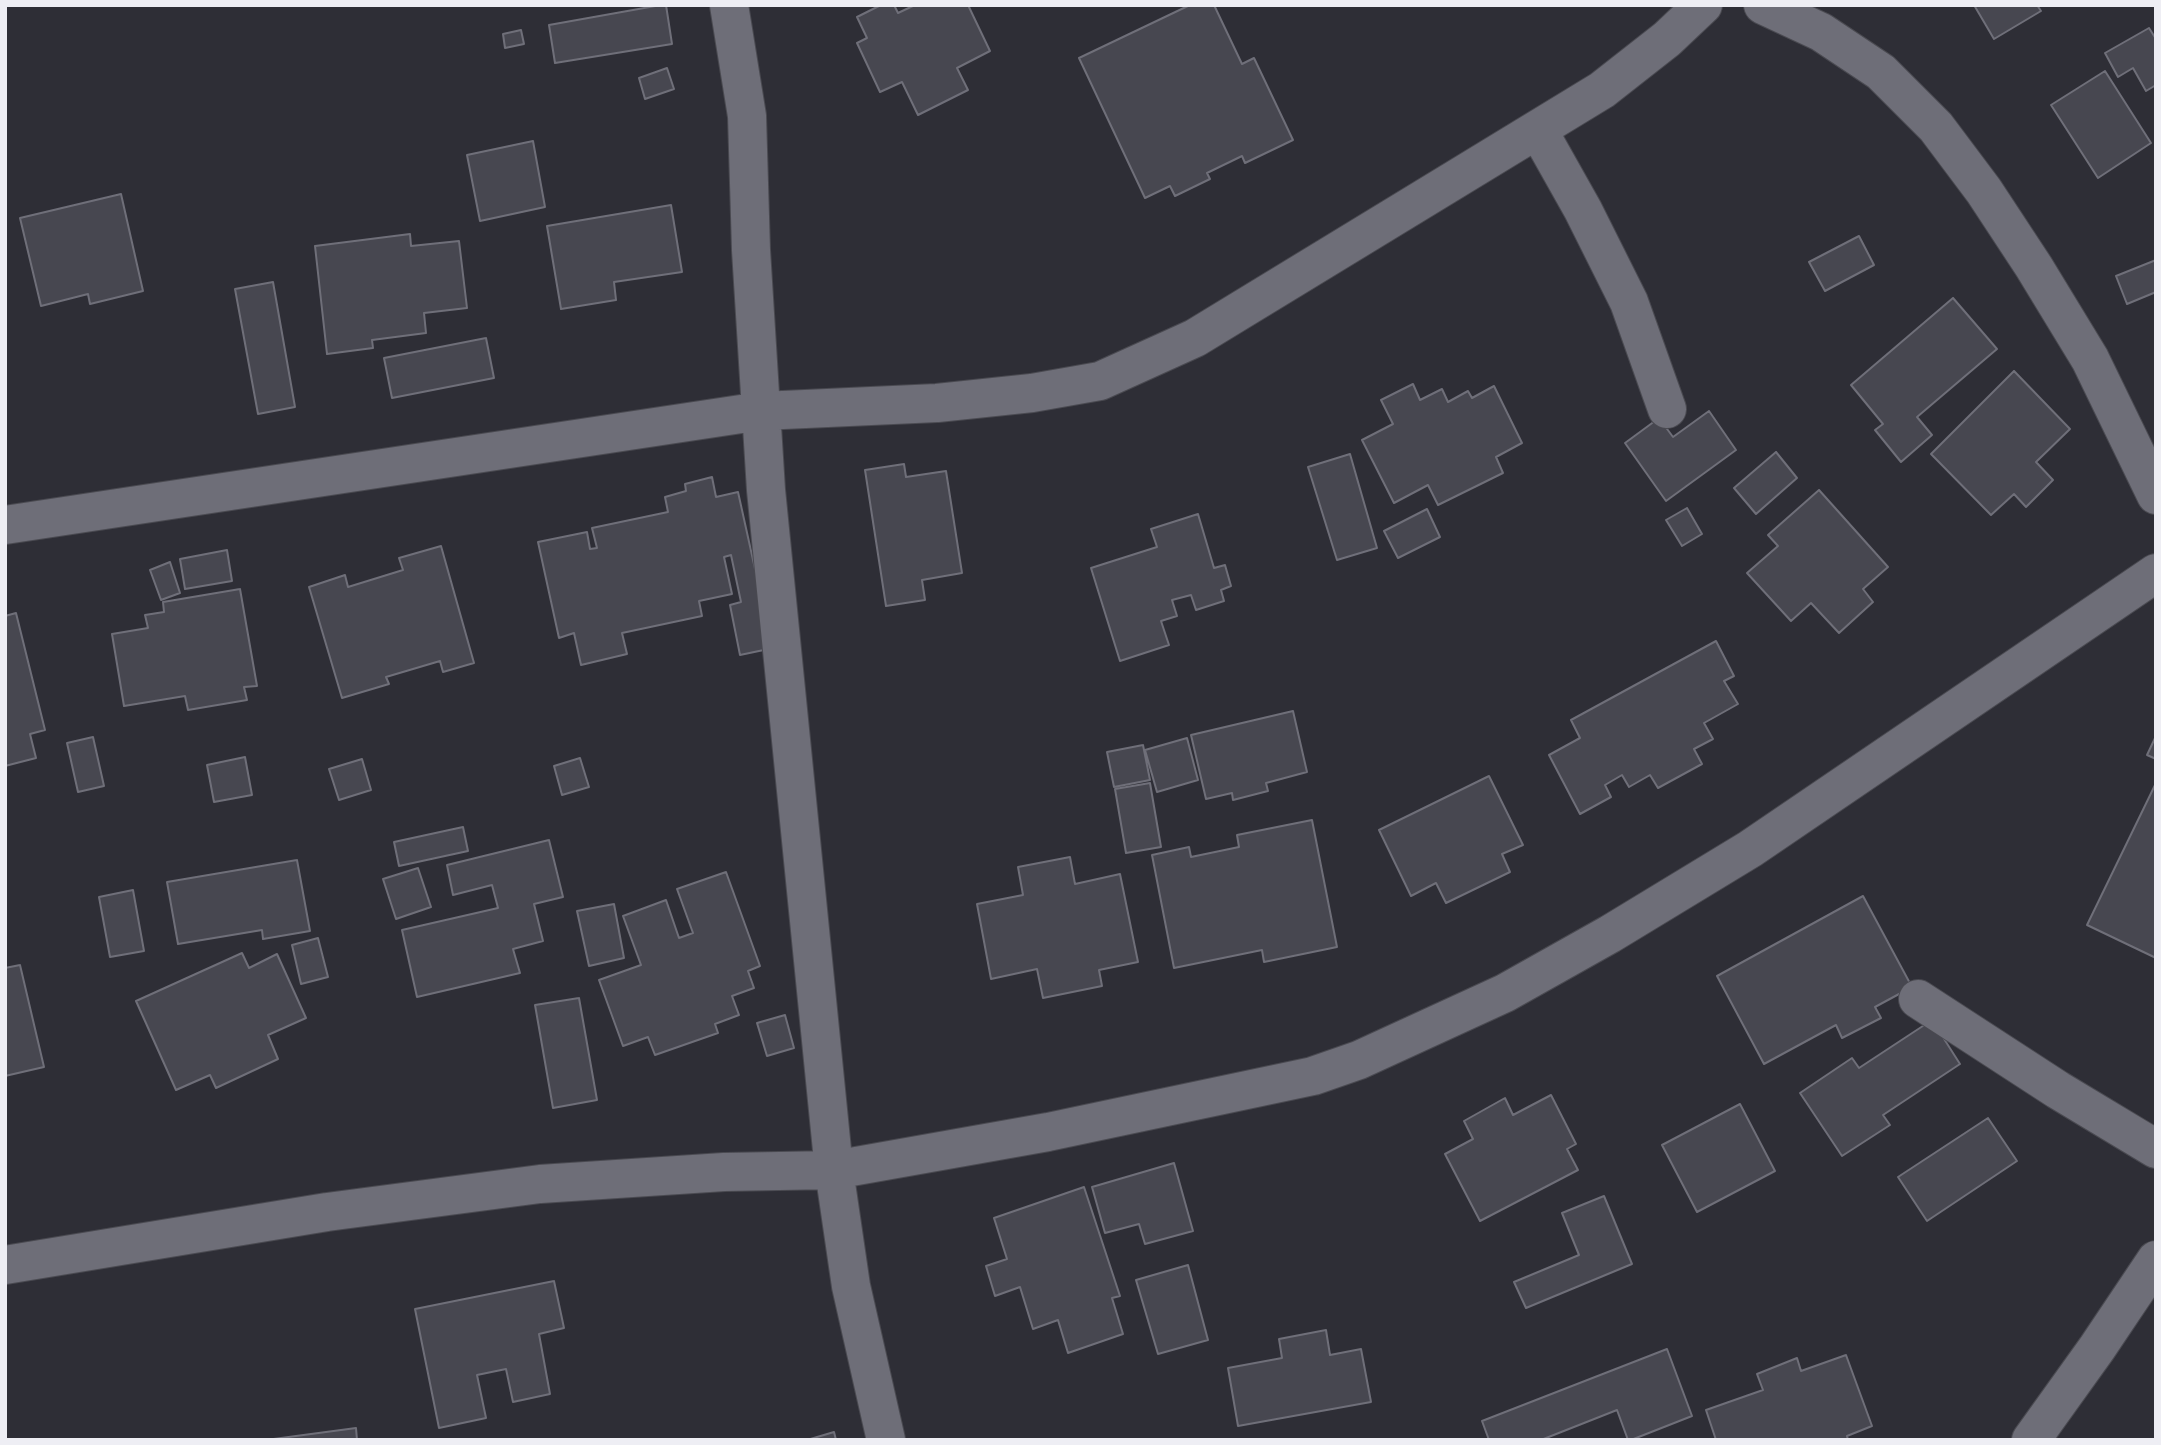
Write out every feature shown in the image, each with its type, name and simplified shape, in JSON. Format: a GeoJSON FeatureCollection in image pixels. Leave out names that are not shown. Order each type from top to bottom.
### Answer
{"type":"FeatureCollection","features":[{"type":"Feature","properties":{"kind":"street"},"geometry":{"type":"LineString","coordinates":[[729,5],[747,116],[751,250],[766,490],[834,1170],[851,1286],[886,1440]]}},
{"type":"Feature","properties":{"kind":"street"},"geometry":{"type":"LineString","coordinates":[[5,525],[761,411],[937,403],[1032,393],[1100,381],[1195,338],[1538,130],[1602,90],[1667,39],[1703,5]]}},
{"type":"Feature","properties":{"kind":"street"},"geometry":{"type":"LineString","coordinates":[[1763,5],[1821,32],[1881,72],[1936,127],[1984,191],[2090,359],[2156,495]]}},
{"type":"Feature","properties":{"kind":"street"},"geometry":{"type":"LineString","coordinates":[[1538,130],[1583,210],[1629,302],[1667,410]]}},
{"type":"Feature","properties":{"kind":"street"},"geometry":{"type":"LineString","coordinates":[[5,1265],[327,1212],[540,1184],[724,1172],[834,1170],[1048,1132],[1300,1079],[1359,1060],[1505,993],[1610,934],[1750,849],[2156,572]]}},
{"type":"Feature","properties":{"kind":"street"},"geometry":{"type":"LineString","coordinates":[[1918,999],[2058,1090],[2156,1149]]}},
{"type":"Feature","properties":{"kind":"street"},"geometry":{"type":"LineString","coordinates":[[2031,1440],[2156,1259]]}},
{"type":"Feature","properties":{"kind":"building"},"geometry":{"type":"Polygon","coordinates":[[[666,5],[672,44],[555,63],[549,25],[666,5]]]}},
{"type":"Feature","properties":{"kind":"building"},"geometry":{"type":"Polygon","coordinates":[[[881,5],[894,5],[898,13],[915,5],[968,5],[990,51],[957,68],[968,90],[918,115],[902,82],[880,92],[857,43],[867,38],[857,17],[881,5]]]}},
{"type":"Feature","properties":{"kind":"building"},"geometry":{"type":"Polygon","coordinates":[[[1190,5],[1214,5],[1242,64],[1254,58],[1293,140],[1245,163],[1242,156],[1207,173],[1210,179],[1175,196],[1170,186],[1145,198],[1079,58],[1190,5]]]}},
{"type":"Feature","properties":{"kind":"building"},"geometry":{"type":"Polygon","coordinates":[[[1974,5],[2037,5],[2041,11],[1994,39],[1974,5]]]}},
{"type":"Feature","properties":{"kind":"building"},"geometry":{"type":"Polygon","coordinates":[[[2149,28],[2156,39],[2156,85],[2146,91],[2133,68],[2118,77],[2105,53],[2149,28]]]}},
{"type":"Feature","properties":{"kind":"building"},"geometry":{"type":"Polygon","coordinates":[[[521,30],[524,44],[505,48],[503,34],[521,30]]]}},
{"type":"Feature","properties":{"kind":"building"},"geometry":{"type":"Polygon","coordinates":[[[667,68],[674,89],[645,99],[639,78],[667,68]]]}},
{"type":"Feature","properties":{"kind":"building"},"geometry":{"type":"Polygon","coordinates":[[[2105,71],[2151,143],[2098,178],[2051,105],[2105,71]]]}},
{"type":"Feature","properties":{"kind":"building"},"geometry":{"type":"Polygon","coordinates":[[[533,141],[545,207],[480,221],[467,155],[533,141]]]}},
{"type":"Feature","properties":{"kind":"building"},"geometry":{"type":"Polygon","coordinates":[[[121,194],[143,291],[90,304],[88,294],[41,306],[20,218],[121,194]]]}},
{"type":"Feature","properties":{"kind":"building"},"geometry":{"type":"Polygon","coordinates":[[[671,205],[682,272],[614,282],[616,300],[561,309],[547,226],[671,205]]]}},
{"type":"Feature","properties":{"kind":"building"},"geometry":{"type":"Polygon","coordinates":[[[410,234],[411,246],[459,241],[467,308],[424,313],[426,333],[372,340],[373,348],[327,354],[315,246],[410,234]]]}},
{"type":"Feature","properties":{"kind":"building"},"geometry":{"type":"Polygon","coordinates":[[[1859,236],[1874,265],[1825,291],[1809,262],[1859,236]]]}},
{"type":"Feature","properties":{"kind":"building"},"geometry":{"type":"Polygon","coordinates":[[[2156,260],[2156,292],[2127,304],[2116,276],[2156,260]]]}},
{"type":"Feature","properties":{"kind":"building"},"geometry":{"type":"Polygon","coordinates":[[[273,282],[295,407],[258,414],[235,289],[273,282]]]}},
{"type":"Feature","properties":{"kind":"building"},"geometry":{"type":"Polygon","coordinates":[[[1953,298],[1997,349],[1917,417],[1932,435],[1901,462],[1875,430],[1883,424],[1851,385],[1953,298]]]}},
{"type":"Feature","properties":{"kind":"building"},"geometry":{"type":"Polygon","coordinates":[[[486,338],[494,378],[392,398],[384,358],[486,338]]]}},
{"type":"Feature","properties":{"kind":"building"},"geometry":{"type":"Polygon","coordinates":[[[2014,371],[2070,429],[2036,462],[2053,480],[2026,507],[2014,494],[1991,515],[1931,454],[2014,371]]]}},
{"type":"Feature","properties":{"kind":"building"},"geometry":{"type":"Polygon","coordinates":[[[1413,384],[1420,400],[1442,389],[1448,402],[1468,391],[1472,398],[1494,386],[1522,443],[1496,457],[1503,473],[1438,505],[1428,485],[1394,503],[1362,440],[1393,424],[1381,400],[1413,384]]]}},
{"type":"Feature","properties":{"kind":"building"},"geometry":{"type":"Polygon","coordinates":[[[1709,411],[1736,450],[1666,501],[1625,443],[1659,418],[1673,437],[1709,411]]]}},
{"type":"Feature","properties":{"kind":"building"},"geometry":{"type":"Polygon","coordinates":[[[1776,452],[1797,478],[1756,514],[1734,488],[1776,452]]]}},
{"type":"Feature","properties":{"kind":"building"},"geometry":{"type":"Polygon","coordinates":[[[1350,454],[1377,548],[1337,560],[1308,467],[1350,454]]]}},
{"type":"Feature","properties":{"kind":"building"},"geometry":{"type":"Polygon","coordinates":[[[904,464],[906,477],[946,471],[962,573],[922,580],[925,600],[886,606],[865,470],[904,464]]]}},
{"type":"Feature","properties":{"kind":"building"},"geometry":{"type":"Polygon","coordinates":[[[712,477],[716,497],[738,492],[761,596],[778,647],[740,655],[730,605],[741,602],[731,555],[724,557],[732,594],[699,601],[702,616],[622,633],[627,654],[581,665],[574,633],[559,638],[538,542],[587,532],[590,549],[597,548],[592,528],[668,512],[665,497],[686,491],[685,484],[712,477]]]}},
{"type":"Feature","properties":{"kind":"building"},"geometry":{"type":"Polygon","coordinates":[[[1819,490],[1888,567],[1863,589],[1873,602],[1839,633],[1811,603],[1791,621],[1747,573],[1778,546],[1768,535],[1819,490]]]}},
{"type":"Feature","properties":{"kind":"building"},"geometry":{"type":"Polygon","coordinates":[[[1687,508],[1702,534],[1682,546],[1666,520],[1687,508]]]}},
{"type":"Feature","properties":{"kind":"building"},"geometry":{"type":"Polygon","coordinates":[[[1427,509],[1440,537],[1398,558],[1384,531],[1427,509]]]}},
{"type":"Feature","properties":{"kind":"building"},"geometry":{"type":"Polygon","coordinates":[[[1198,514],[1214,568],[1225,565],[1231,586],[1221,590],[1224,601],[1196,610],[1191,595],[1172,600],[1177,616],[1161,621],[1169,645],[1120,661],[1091,568],[1157,547],[1151,529],[1198,514]]]}},
{"type":"Feature","properties":{"kind":"building"},"geometry":{"type":"Polygon","coordinates":[[[441,546],[474,663],[443,672],[440,661],[386,677],[389,684],[342,698],[309,587],[345,575],[348,587],[403,570],[399,558],[441,546]]]}},
{"type":"Feature","properties":{"kind":"building"},"geometry":{"type":"Polygon","coordinates":[[[227,550],[232,581],[185,589],[180,559],[227,550]]]}},
{"type":"Feature","properties":{"kind":"building"},"geometry":{"type":"Polygon","coordinates":[[[170,562],[180,593],[161,600],[150,570],[170,562]]]}},
{"type":"Feature","properties":{"kind":"building"},"geometry":{"type":"Polygon","coordinates":[[[240,589],[257,686],[244,687],[247,700],[188,710],[185,696],[124,706],[112,634],[148,628],[145,615],[164,612],[163,602],[240,589]]]}},
{"type":"Feature","properties":{"kind":"building"},"geometry":{"type":"Polygon","coordinates":[[[16,613],[45,730],[30,734],[36,758],[5,766],[5,616],[16,613]]]}},
{"type":"Feature","properties":{"kind":"building"},"geometry":{"type":"Polygon","coordinates":[[[1716,641],[1734,676],[1724,681],[1738,704],[1704,723],[1713,739],[1694,749],[1702,764],[1658,788],[1650,775],[1629,787],[1622,775],[1605,785],[1611,797],[1580,814],[1549,755],[1580,738],[1571,720],[1716,641]]]}},
{"type":"Feature","properties":{"kind":"building"},"geometry":{"type":"Polygon","coordinates":[[[1293,711],[1307,772],[1266,783],[1268,791],[1233,800],[1232,793],[1206,799],[1191,735],[1293,711]]]}},
{"type":"Feature","properties":{"kind":"building"},"geometry":{"type":"Polygon","coordinates":[[[2156,736],[2156,759],[2147,755],[2156,736]]]}},
{"type":"Feature","properties":{"kind":"building"},"geometry":{"type":"Polygon","coordinates":[[[93,737],[104,786],[78,792],[67,743],[93,737]]]}},
{"type":"Feature","properties":{"kind":"building"},"geometry":{"type":"Polygon","coordinates":[[[1187,738],[1198,780],[1157,792],[1145,750],[1187,738]]]}},
{"type":"Feature","properties":{"kind":"building"},"geometry":{"type":"Polygon","coordinates":[[[1143,745],[1150,780],[1114,787],[1107,752],[1143,745]]]}},
{"type":"Feature","properties":{"kind":"building"},"geometry":{"type":"Polygon","coordinates":[[[245,757],[252,795],[214,802],[207,765],[245,757]]]}},
{"type":"Feature","properties":{"kind":"building"},"geometry":{"type":"Polygon","coordinates":[[[580,758],[589,787],[562,795],[554,766],[580,758]]]}},
{"type":"Feature","properties":{"kind":"building"},"geometry":{"type":"Polygon","coordinates":[[[362,759],[371,790],[339,800],[329,769],[362,759]]]}},
{"type":"Feature","properties":{"kind":"building"},"geometry":{"type":"Polygon","coordinates":[[[1489,776],[1523,845],[1502,854],[1510,872],[1446,903],[1436,883],[1411,896],[1379,830],[1489,776]]]}},
{"type":"Feature","properties":{"kind":"building"},"geometry":{"type":"Polygon","coordinates":[[[1150,783],[1161,847],[1126,853],[1115,789],[1150,783]]]}},
{"type":"Feature","properties":{"kind":"building"},"geometry":{"type":"Polygon","coordinates":[[[2156,783],[2156,958],[2087,925],[2156,783]]]}},
{"type":"Feature","properties":{"kind":"building"},"geometry":{"type":"Polygon","coordinates":[[[1312,820],[1337,947],[1264,962],[1262,950],[1174,968],[1152,855],[1189,847],[1191,857],[1239,847],[1237,835],[1312,820]]]}},
{"type":"Feature","properties":{"kind":"building"},"geometry":{"type":"Polygon","coordinates":[[[463,827],[468,851],[399,866],[394,842],[463,827]]]}},
{"type":"Feature","properties":{"kind":"building"},"geometry":{"type":"Polygon","coordinates":[[[549,840],[563,897],[534,904],[543,941],[513,949],[520,973],[417,997],[402,930],[498,908],[492,885],[453,895],[447,865],[549,840]]]}},
{"type":"Feature","properties":{"kind":"building"},"geometry":{"type":"Polygon","coordinates":[[[1070,857],[1075,884],[1120,874],[1138,962],[1099,970],[1102,986],[1043,998],[1037,969],[991,979],[977,904],[1023,895],[1018,867],[1070,857]]]}},
{"type":"Feature","properties":{"kind":"building"},"geometry":{"type":"Polygon","coordinates":[[[297,860],[310,931],[263,939],[262,930],[178,944],[167,882],[297,860]]]}},
{"type":"Feature","properties":{"kind":"building"},"geometry":{"type":"Polygon","coordinates":[[[418,868],[431,907],[396,919],[383,879],[418,868]]]}},
{"type":"Feature","properties":{"kind":"building"},"geometry":{"type":"Polygon","coordinates":[[[726,872],[760,966],[748,971],[754,988],[732,996],[739,1015],[715,1024],[718,1033],[655,1055],[648,1037],[623,1046],[599,980],[641,965],[623,916],[666,900],[679,938],[693,933],[677,889],[726,872]]]}},
{"type":"Feature","properties":{"kind":"building"},"geometry":{"type":"Polygon","coordinates":[[[133,890],[144,951],[110,957],[99,897],[133,890]]]}},
{"type":"Feature","properties":{"kind":"building"},"geometry":{"type":"Polygon","coordinates":[[[1863,896],[1912,987],[1875,1007],[1881,1018],[1842,1038],[1836,1025],[1764,1064],[1717,976],[1863,896]]]}},
{"type":"Feature","properties":{"kind":"building"},"geometry":{"type":"Polygon","coordinates":[[[614,904],[624,958],[589,966],[577,911],[614,904]]]}},
{"type":"Feature","properties":{"kind":"building"},"geometry":{"type":"Polygon","coordinates":[[[318,938],[328,977],[301,984],[292,945],[318,938]]]}},
{"type":"Feature","properties":{"kind":"building"},"geometry":{"type":"Polygon","coordinates":[[[242,953],[249,968],[277,954],[306,1018],[268,1035],[278,1059],[216,1088],[210,1075],[176,1090],[136,1001],[242,953]]]}},
{"type":"Feature","properties":{"kind":"building"},"geometry":{"type":"Polygon","coordinates":[[[20,965],[44,1067],[5,1076],[5,968],[20,965]]]}},
{"type":"Feature","properties":{"kind":"building"},"geometry":{"type":"Polygon","coordinates":[[[579,998],[597,1100],[553,1108],[535,1005],[579,998]]]}},
{"type":"Feature","properties":{"kind":"building"},"geometry":{"type":"Polygon","coordinates":[[[785,1015],[794,1048],[767,1056],[757,1023],[785,1015]]]}},
{"type":"Feature","properties":{"kind":"building"},"geometry":{"type":"Polygon","coordinates":[[[1932,1020],[1960,1064],[1883,1115],[1890,1125],[1842,1156],[1800,1093],[1852,1058],[1859,1068],[1932,1020]]]}},
{"type":"Feature","properties":{"kind":"building"},"geometry":{"type":"Polygon","coordinates":[[[1551,1095],[1576,1144],[1567,1149],[1578,1170],[1480,1221],[1445,1154],[1473,1139],[1464,1121],[1505,1098],[1513,1115],[1551,1095]]]}},
{"type":"Feature","properties":{"kind":"building"},"geometry":{"type":"Polygon","coordinates":[[[1740,1104],[1775,1171],[1697,1212],[1662,1145],[1740,1104]]]}},
{"type":"Feature","properties":{"kind":"building"},"geometry":{"type":"Polygon","coordinates":[[[1988,1118],[2017,1161],[1927,1221],[1898,1177],[1988,1118]]]}},
{"type":"Feature","properties":{"kind":"building"},"geometry":{"type":"Polygon","coordinates":[[[1174,1163],[1193,1231],[1145,1244],[1139,1224],[1105,1233],[1092,1187],[1174,1163]]]}},
{"type":"Feature","properties":{"kind":"building"},"geometry":{"type":"Polygon","coordinates":[[[1084,1187],[1120,1296],[1112,1298],[1123,1334],[1068,1353],[1058,1320],[1033,1329],[1020,1287],[995,1296],[986,1266],[1007,1259],[994,1218],[1084,1187]]]}},
{"type":"Feature","properties":{"kind":"building"},"geometry":{"type":"Polygon","coordinates":[[[1604,1196],[1632,1264],[1526,1308],[1514,1282],[1579,1255],[1562,1213],[1604,1196]]]}},
{"type":"Feature","properties":{"kind":"building"},"geometry":{"type":"Polygon","coordinates":[[[1188,1265],[1208,1340],[1158,1354],[1136,1280],[1188,1265]]]}},
{"type":"Feature","properties":{"kind":"building"},"geometry":{"type":"Polygon","coordinates":[[[554,1281],[564,1328],[539,1334],[550,1394],[513,1402],[506,1369],[477,1375],[486,1418],[439,1428],[415,1309],[554,1281]]]}},
{"type":"Feature","properties":{"kind":"building"},"geometry":{"type":"Polygon","coordinates":[[[1326,1330],[1330,1355],[1361,1349],[1371,1402],[1238,1426],[1228,1368],[1282,1358],[1279,1339],[1326,1330]]]}},
{"type":"Feature","properties":{"kind":"building"},"geometry":{"type":"Polygon","coordinates":[[[1667,1349],[1692,1416],[1631,1440],[1628,1440],[1617,1410],[1541,1440],[1489,1440],[1482,1421],[1667,1349]]]}},
{"type":"Feature","properties":{"kind":"building"},"geometry":{"type":"Polygon","coordinates":[[[1846,1355],[1872,1426],[1847,1436],[1848,1440],[1716,1440],[1706,1410],[1763,1390],[1757,1374],[1797,1358],[1801,1371],[1846,1355]]]}},
{"type":"Feature","properties":{"kind":"building"},"geometry":{"type":"Polygon","coordinates":[[[356,1428],[357,1440],[266,1440],[356,1428]]]}},
{"type":"Feature","properties":{"kind":"building"},"geometry":{"type":"Polygon","coordinates":[[[834,1432],[836,1440],[807,1440],[834,1432]]]}}]}
